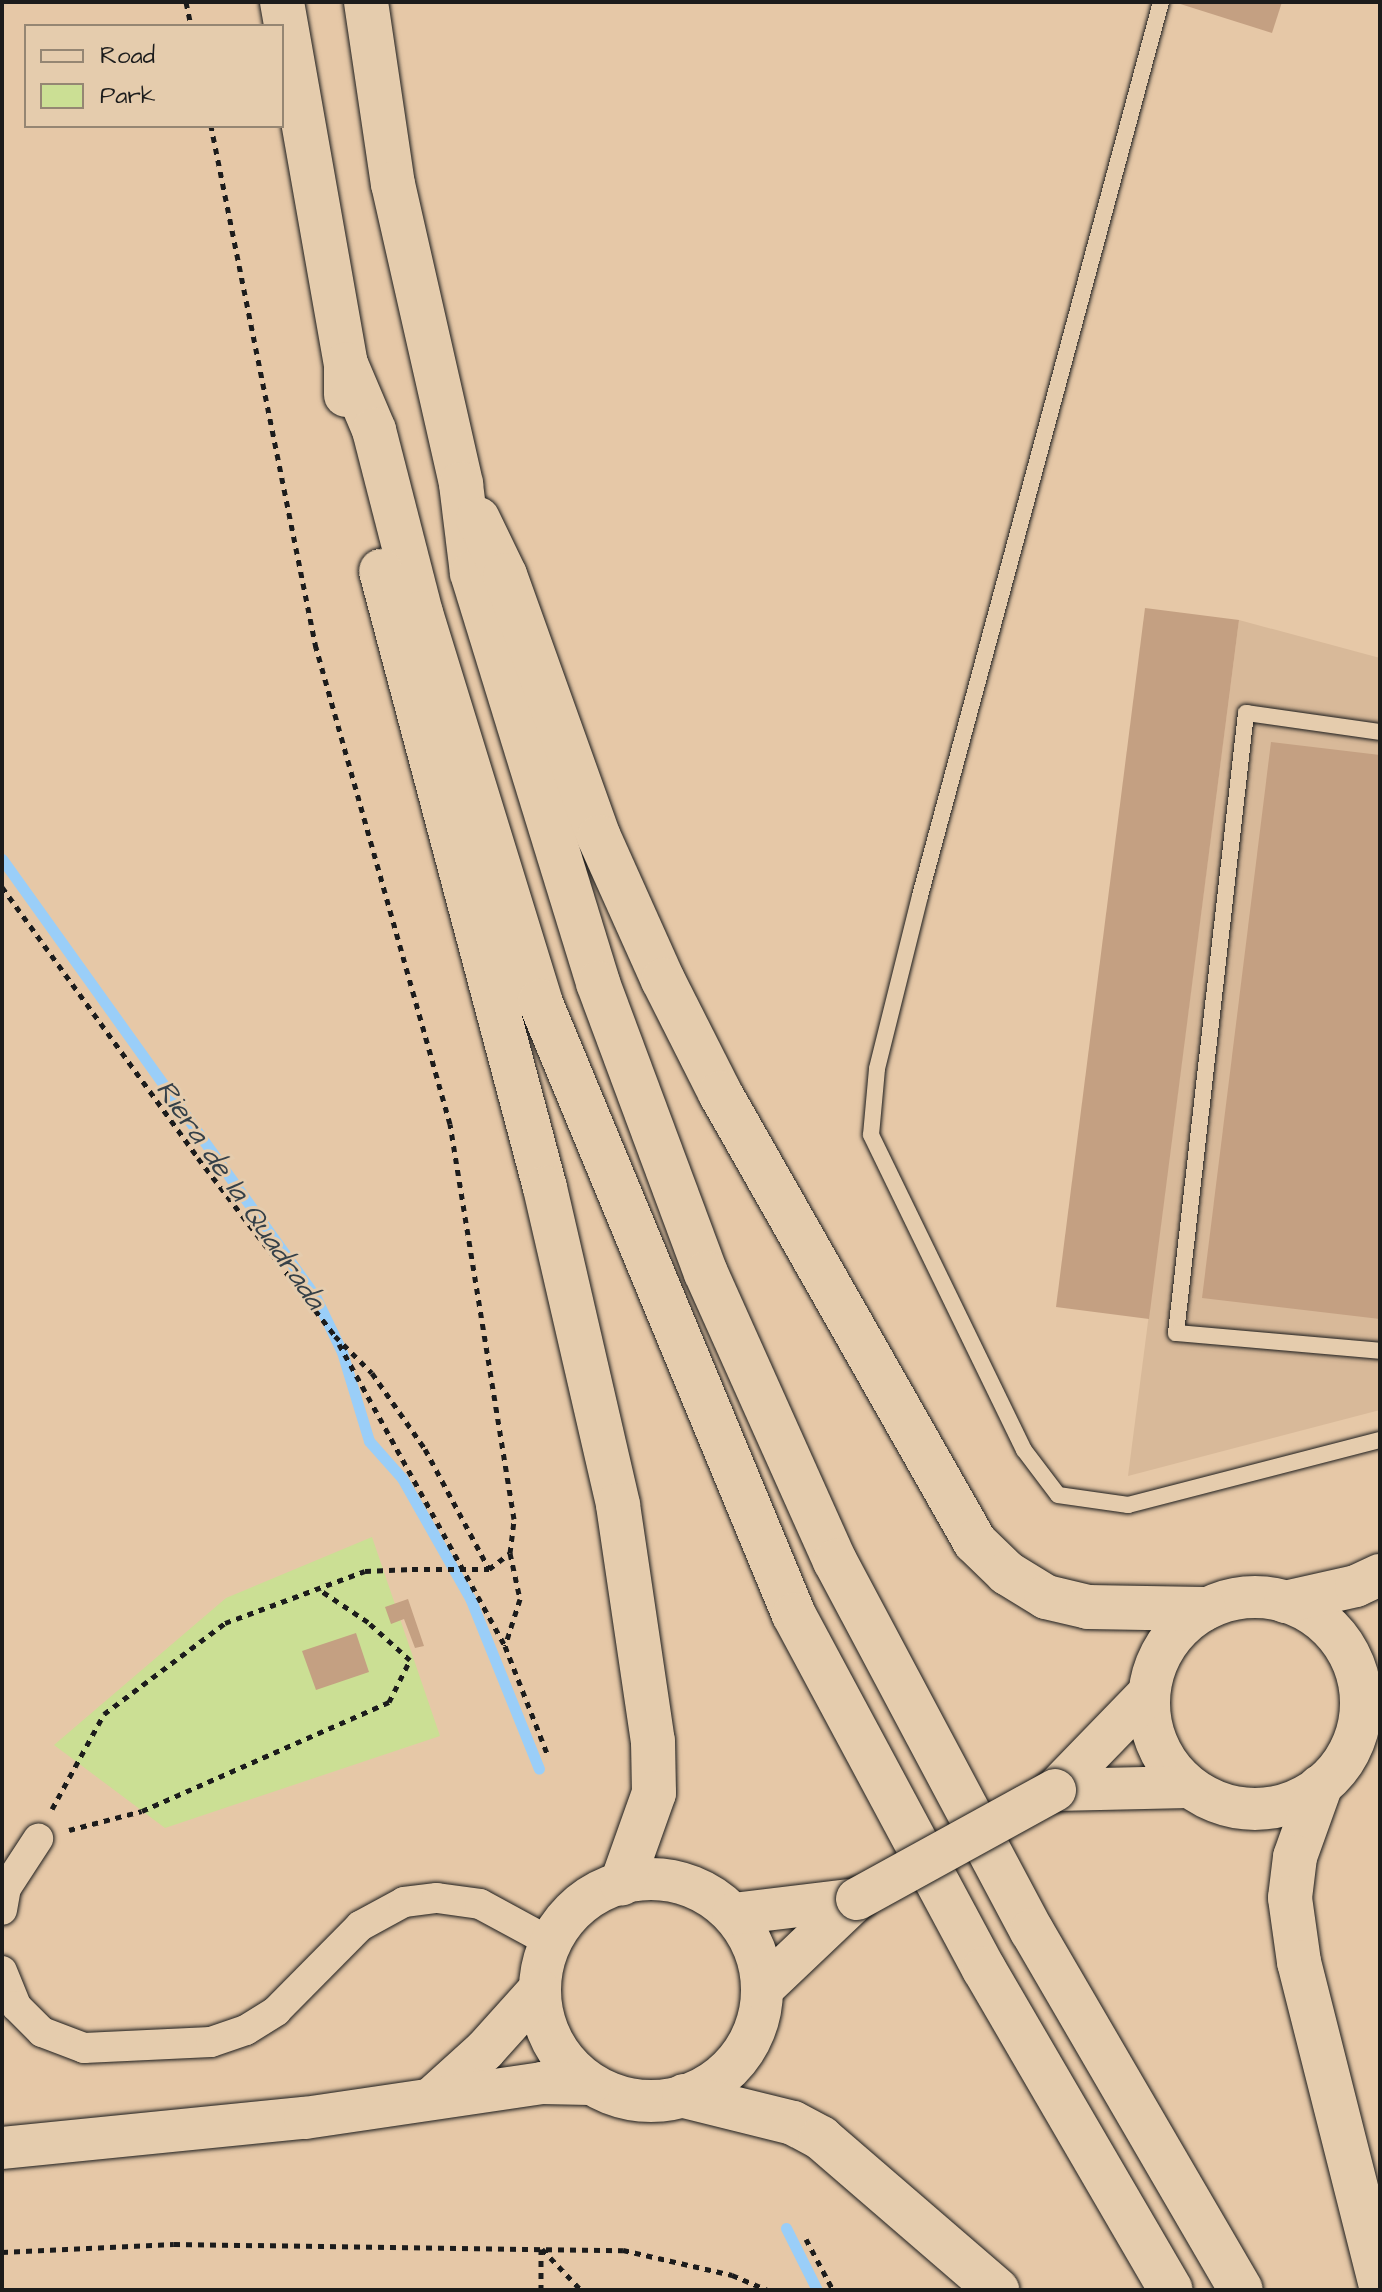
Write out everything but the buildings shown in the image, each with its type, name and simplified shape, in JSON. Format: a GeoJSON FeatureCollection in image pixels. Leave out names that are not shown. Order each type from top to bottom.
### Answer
{"type":"FeatureCollection","features":[{"type":"Feature","properties":{"kind":"highway"},"geometry":{"type":"LineString","coordinates":[[282,2],[346,364],[346,419],[394,628],[545,1188],[618,1505],[653,1741],[654,1793],[622,1883]]}},
{"type":"Feature","properties":{"kind":"highway"},"geometry":{"type":"LineString","coordinates":[[366,2],[393,184],[461,484],[472,573],[508,702],[598,983],[706,1273],[842,1574],[1032,1931],[1241,2290]]}},
{"type":"Feature","properties":{"kind":"highway"},"geometry":{"type":"LineString","coordinates":[[346,364],[374,430],[421,613],[540,1001],[794,1615],[984,1969],[1171,2290]]}},
{"type":"Feature","properties":{"kind":"highway"},"geometry":{"type":"LineString","coordinates":[[461,484],[505,575],[599,837],[663,980],[720,1093],[975,1542],[1007,1573],[1046,1597],[1088,1607],[1204,1609]]}},
{"type":"Feature","properties":{"kind":"highway"},"geometry":{"type":"LineString","coordinates":[[1320,1787],[1295,1857],[1290,1898],[1299,1962],[1380,2283]]}},
{"type":"Feature","properties":{"kind":"highway"},"geometry":{"type":"LineString","coordinates":[[684,2096],[793,2123],[821,2138],[997,2290]]}},
{"type":"Feature","properties":{"kind":"main road"},"geometry":{"type":"LineString","coordinates":[[1285,1602],[1356,1586],[1380,1575]]}},
{"type":"Feature","properties":{"kind":"main road"},"geometry":{"type":"LineString","coordinates":[[1361,1694],[1352,1660],[1333,1631],[1306,1609],[1285,1602],[1237,1598],[1204,1609],[1176,1631],[1157,1660],[1148,1694],[1156,1739],[1165,1761],[1189,1787],[1219,1803],[1254,1809],[1289,1803],[1320,1787],[1344,1761],[1358,1729],[1361,1694],[1380,1643]]}},
{"type":"Feature","properties":{"kind":"main road"},"geometry":{"type":"LineString","coordinates":[[762,1989],[857,1899],[1055,1790],[1148,1694]]}},
{"type":"Feature","properties":{"kind":"main road"},"geometry":{"type":"LineString","coordinates":[[1055,1790],[1189,1787]]}},
{"type":"Feature","properties":{"kind":"main road"},"geometry":{"type":"LineString","coordinates":[[652,1879],[682,1883],[733,1914],[759,1962],[762,1989],[757,2024],[741,2055],[716,2080],[684,2096],[652,2102],[619,2097],[590,2084],[563,2059],[545,2026],[539,1990],[550,1942],[568,1916],[593,1895],[622,1883],[652,1879]]}},
{"type":"Feature","properties":{"kind":"main road"},"geometry":{"type":"LineString","coordinates":[[733,1914],[857,1899]]}},
{"type":"Feature","properties":{"kind":"main road"},"geometry":{"type":"LineString","coordinates":[[433,2097],[485,2050],[539,1990]]}},
{"type":"Feature","properties":{"kind":"main road"},"geometry":{"type":"LineString","coordinates":[[2,2148],[305,2118],[542,2083],[590,2084]]}},
{"type":"Feature","properties":{"kind":"street"},"geometry":{"type":"LineString","coordinates":[[2,1910],[6,1888],[38,1839]]}},
{"type":"Feature","properties":{"kind":"street"},"geometry":{"type":"LineString","coordinates":[[2,1971],[16,2006],[42,2032],[84,2048],[211,2042],[246,2030],[276,2011],[360,1926],[404,1902],[437,1898],[480,1904],[550,1942]]}},
{"type":"Feature","properties":{"kind":"lane"},"geometry":{"type":"LineString","coordinates":[[1161,2],[920,896],[877,1069],[871,1135],[1024,1450],[1058,1495],[1128,1505],[1380,1440]]}},
{"type":"Feature","properties":{"kind":"lane"},"geometry":{"type":"LineString","coordinates":[[1380,732],[1246,713],[1176,1333],[1380,1351]]}},
{"type":"Feature","properties":{"kind":"path"},"geometry":{"type":"LineString","coordinates":[[186,2],[191,24]]}},
{"type":"Feature","properties":{"kind":"path"},"geometry":{"type":"LineString","coordinates":[[211,128],[316,648],[450,1124],[514,1519],[510,1553],[520,1599],[505,1646]]}},
{"type":"Feature","properties":{"kind":"path"},"geometry":{"type":"LineString","coordinates":[[2,887],[335,1336],[505,1646],[548,1756]]}},
{"type":"Feature","properties":{"kind":"path"},"geometry":{"type":"LineString","coordinates":[[335,1336],[372,1373],[425,1449],[489,1569]]}},
{"type":"Feature","properties":{"kind":"path"},"geometry":{"type":"LineString","coordinates":[[38,1839],[104,1714],[225,1623],[365,1571],[489,1569],[510,1553]]}},
{"type":"Feature","properties":{"kind":"path"},"geometry":{"type":"LineString","coordinates":[[38,1839],[142,1811],[389,1702],[410,1660],[368,1622],[317,1588]]}},
{"type":"Feature","properties":{"kind":"path"},"geometry":{"type":"LineString","coordinates":[[806,2239],[833,2290]]}},
{"type":"Feature","properties":{"kind":"path"},"geometry":{"type":"LineString","coordinates":[[2,2252],[174,2244],[623,2250],[732,2275],[767,2290]]}},
{"type":"Feature","properties":{"kind":"path"},"geometry":{"type":"LineString","coordinates":[[541,2248],[541,2290]]}},
{"type":"Feature","properties":{"kind":"path"},"geometry":{"type":"LineString","coordinates":[[541,2248],[581,2290]]}},
{"type":"Feature","properties":{"kind":"shaded area"},"geometry":{"type":"Polygon","coordinates":[[[1239,620],[1380,658],[1380,1410],[1128,1476],[1239,620]]]}},
{"type":"Feature","properties":{"kind":"green space"},"geometry":{"type":"Polygon","coordinates":[[[372,1537],[440,1736],[165,1828],[54,1745],[226,1598],[372,1537]]]}},
{"type":"Feature","properties":{"kind":"waterway","name":"Riera de la Quadrada"},"geometry":{"type":"LineString","coordinates":[[2,859],[315,1296],[342,1352],[369,1441],[402,1478],[470,1598],[539,1769]]}},
{"type":"Feature","properties":{"kind":"waterway","name":"Riera de la Quadrada"},"geometry":{"type":"LineString","coordinates":[[786,2228],[817,2290]]}}]}
